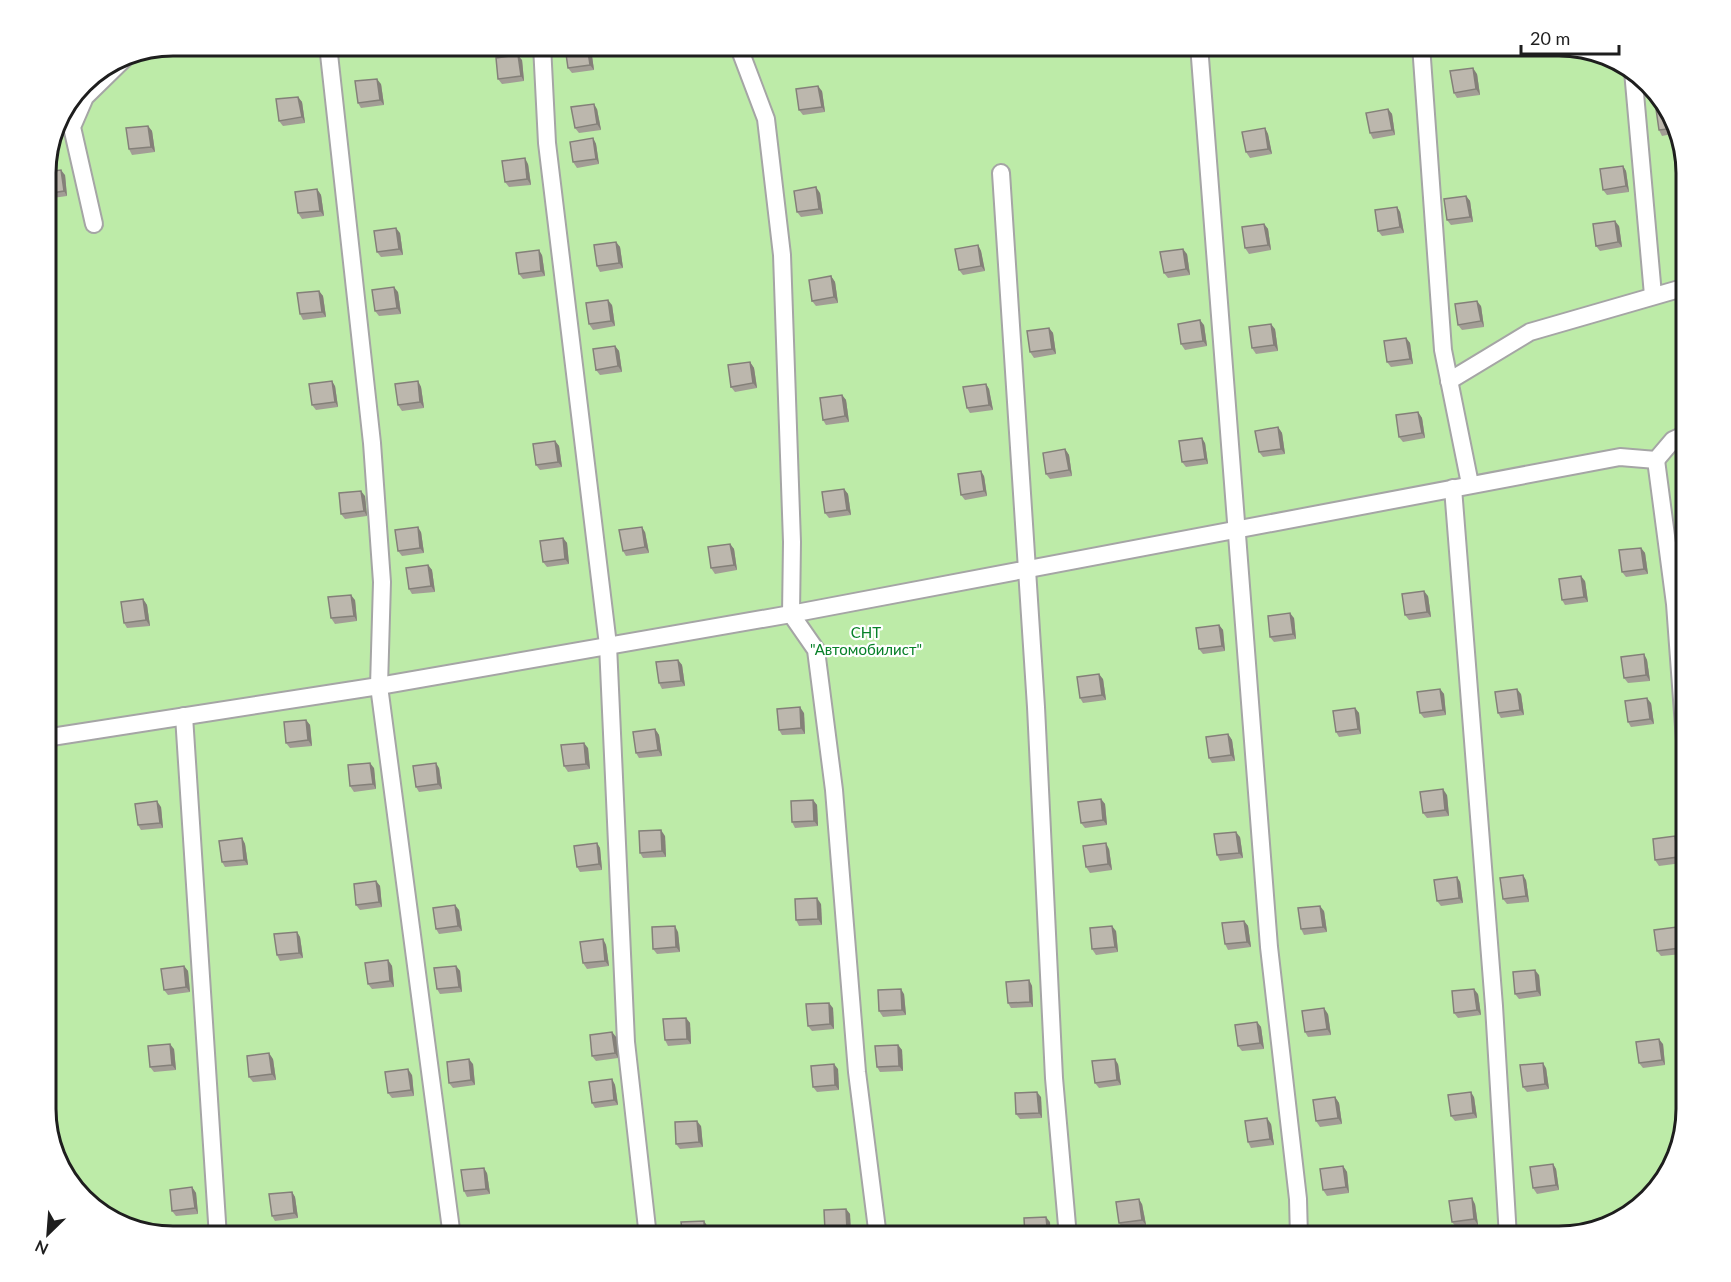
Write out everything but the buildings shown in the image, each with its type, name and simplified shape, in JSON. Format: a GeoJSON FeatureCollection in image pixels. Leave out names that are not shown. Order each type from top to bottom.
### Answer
{"type":"FeatureCollection","features":[{"type":"Feature","properties":{"kind":"lane"},"geometry":{"type":"LineString","coordinates":[[329,56],[372,443],[382,582],[379,686],[451,1226]]}},
{"type":"Feature","properties":{"kind":"lane"},"geometry":{"type":"LineString","coordinates":[[543,56],[547,143],[608,645],[626,1042],[647,1226]]}},
{"type":"Feature","properties":{"kind":"lane"},"geometry":{"type":"LineString","coordinates":[[742,56],[766,119],[782,255],[792,542],[791,614],[816,650],[834,790],[857,1072],[877,1226]]}},
{"type":"Feature","properties":{"kind":"lane"},"geometry":{"type":"LineString","coordinates":[[1200,56],[1269,948],[1298,1199],[1299,1226]]}},
{"type":"Feature","properties":{"kind":"lane"},"geometry":{"type":"LineString","coordinates":[[1421,56],[1443,350],[1470,484]]}},
{"type":"Feature","properties":{"kind":"lane"},"geometry":{"type":"LineString","coordinates":[[94,225],[72,127],[85,97],[106,77]]}},
{"type":"Feature","properties":{"kind":"lane"},"geometry":{"type":"LineString","coordinates":[[1635,85],[1653,295]]}},
{"type":"Feature","properties":{"kind":"lane"},"geometry":{"type":"LineString","coordinates":[[1001,173],[1025,569],[1036,707],[1054,1078],[1067,1226]]}},
{"type":"Feature","properties":{"kind":"lane"},"geometry":{"type":"LineString","coordinates":[[1449,381],[1530,332],[1676,289]]}},
{"type":"Feature","properties":{"kind":"lane"},"geometry":{"type":"LineString","coordinates":[[1676,439],[1656,460],[1676,618]]}},
{"type":"Feature","properties":{"kind":"lane"},"geometry":{"type":"LineString","coordinates":[[56,736],[379,686],[791,614],[1620,457],[1656,460]]}},
{"type":"Feature","properties":{"kind":"lane"},"geometry":{"type":"LineString","coordinates":[[1453,488],[1494,1006],[1507,1226]]}},
{"type":"Feature","properties":{"kind":"lane"},"geometry":{"type":"LineString","coordinates":[[184,716],[217,1226]]}},
{"type":"Feature","properties":{"kind":"green space","name":"СНТ \"Автомобилист\""},"geometry":{"type":"Polygon","coordinates":[[[165,56],[1558,56],[1589,59],[1630,80],[1651,101],[1660,114],[1672,142],[1676,173],[1676,1109],[1672,1140],[1660,1168],[1651,1181],[1630,1202],[1610,1214],[1596,1220],[1566,1226],[165,1226],[128,1218],[101,1202],[85,1187],[71,1168],[59,1140],[56,1117],[56,165],[59,142],[68,121],[80,101],[95,85],[128,64],[165,56]]]}}]}
